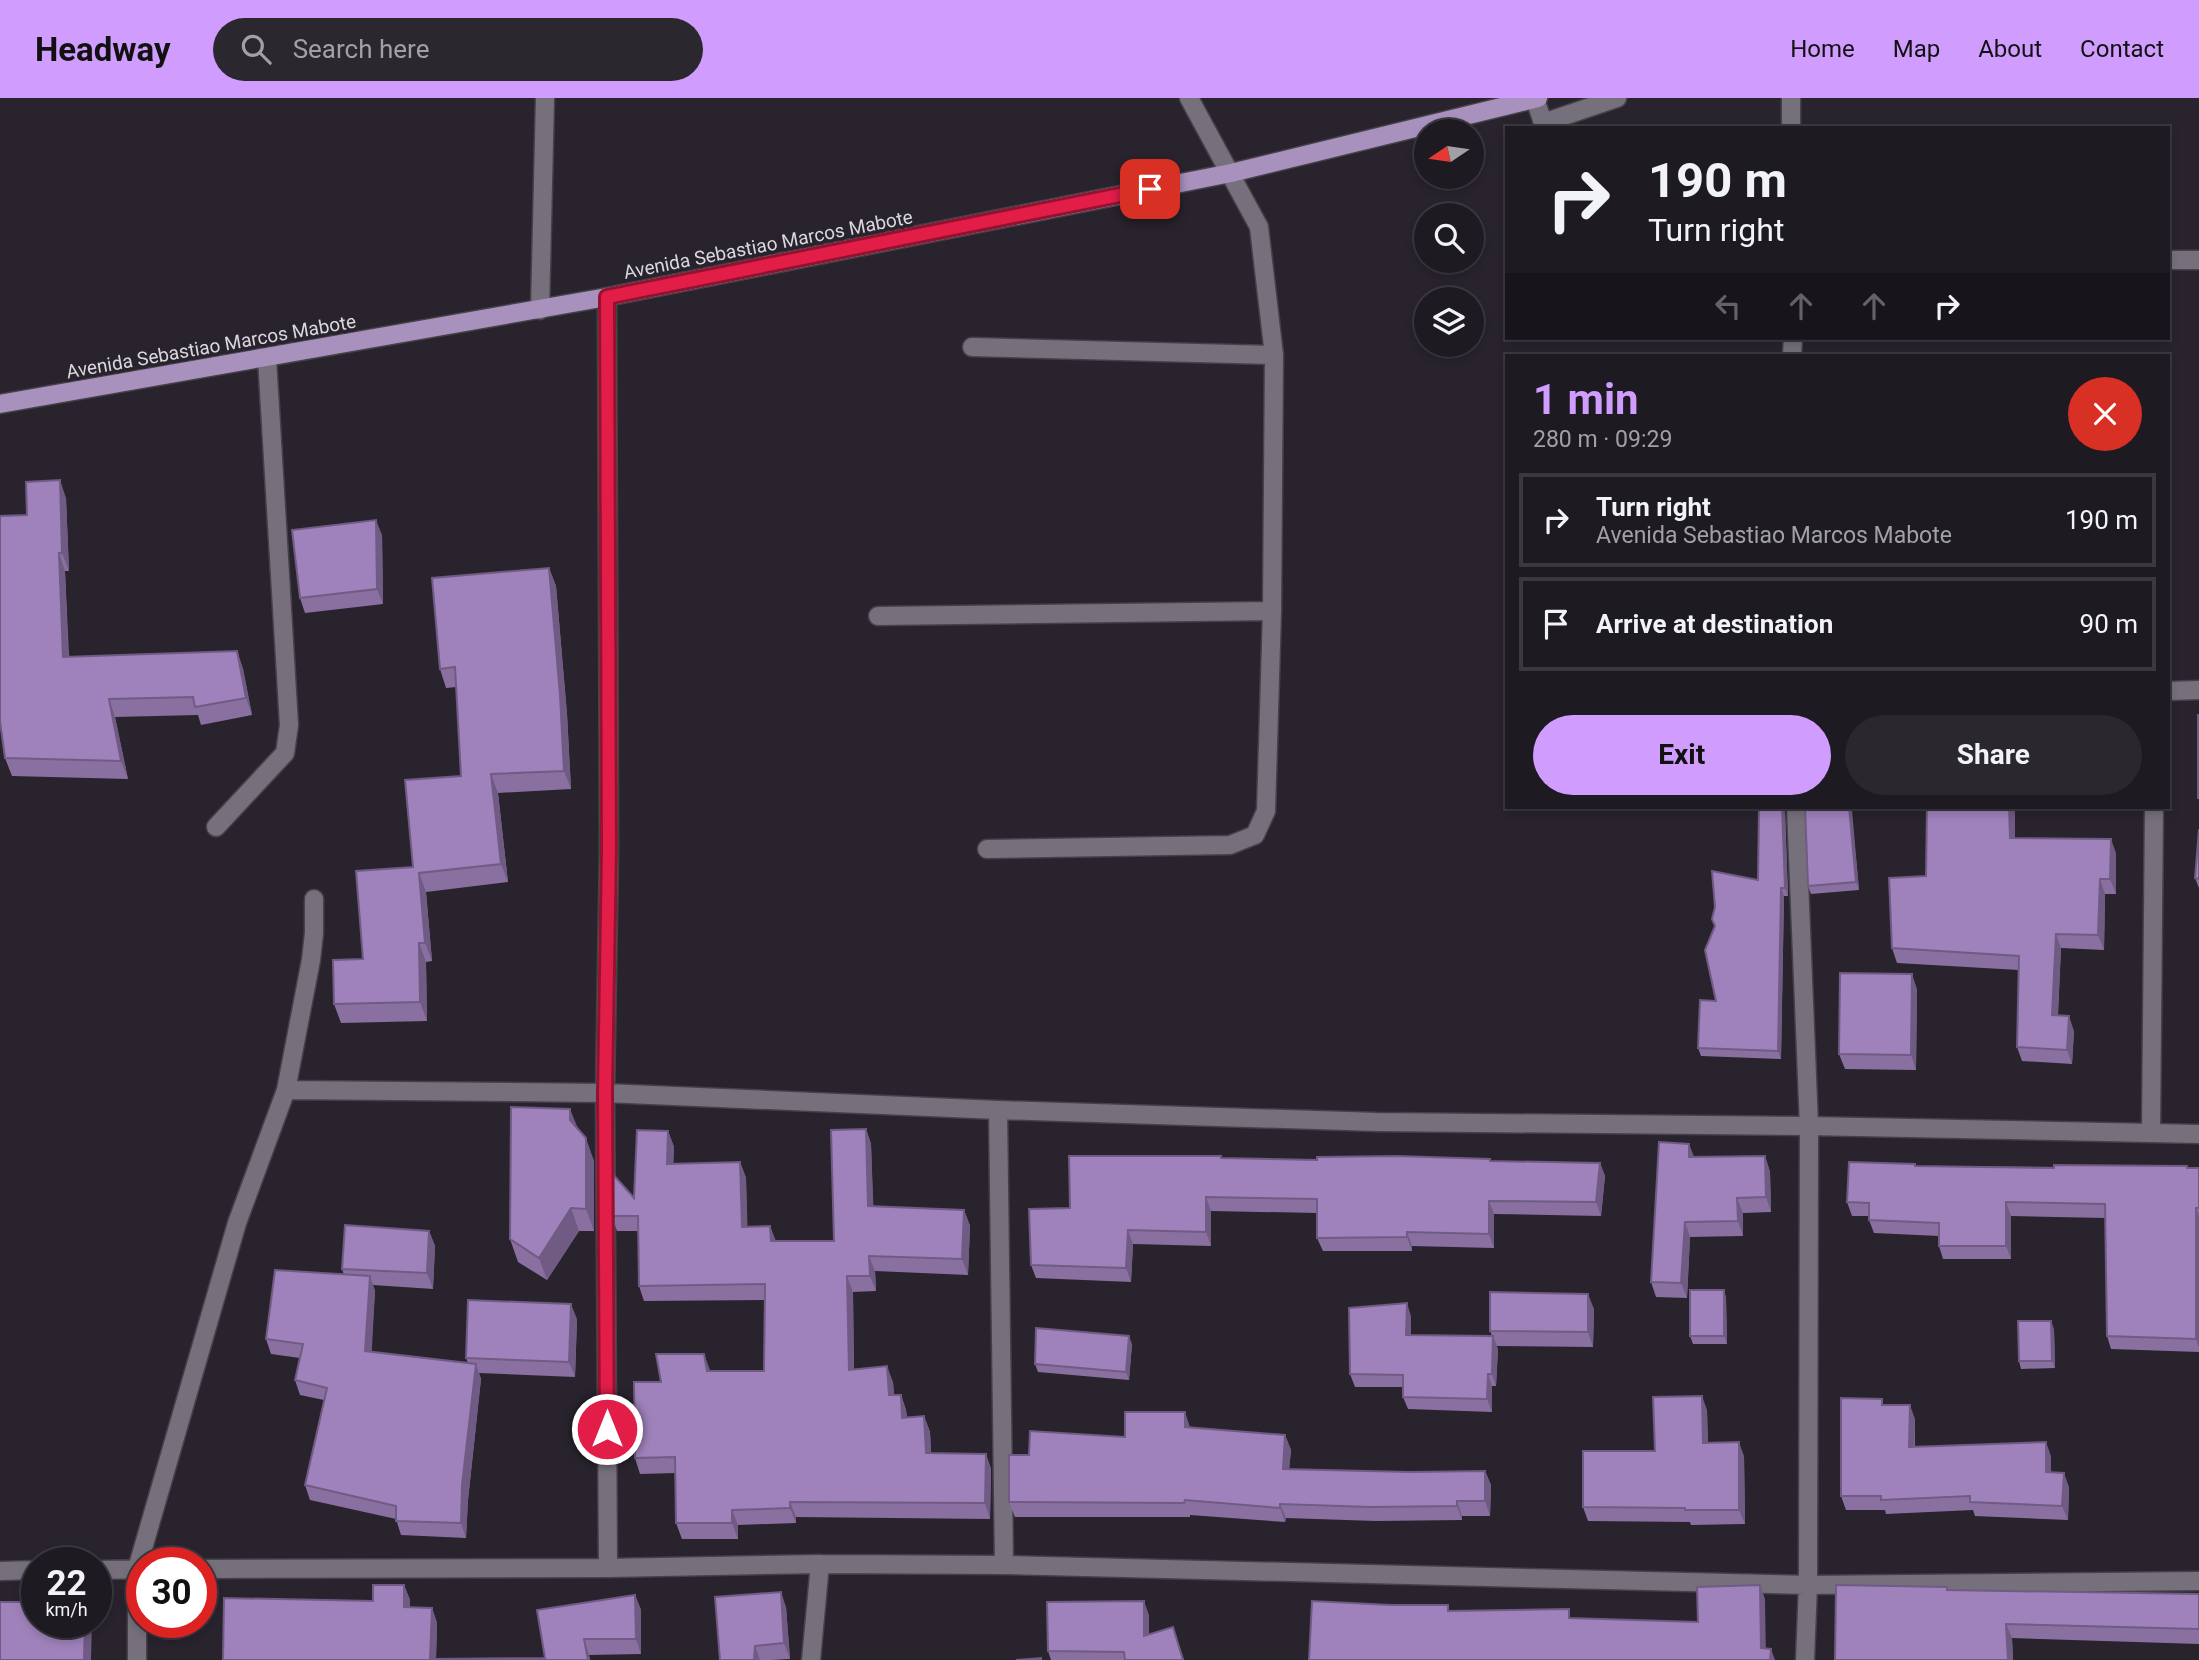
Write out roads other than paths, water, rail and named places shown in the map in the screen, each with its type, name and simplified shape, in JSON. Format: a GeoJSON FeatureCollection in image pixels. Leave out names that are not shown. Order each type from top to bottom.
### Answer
{"type":"FeatureCollection","features":[{"type":"Feature","properties":{"kind":"main road","name":"Avenida Sebastiao Marcos Mabote"},"geometry":{"type":"LineString","coordinates":[[0,404],[540,310],[1231,173],[1537,98]]}},
{"type":"Feature","properties":{"kind":"street"},"geometry":{"type":"LineString","coordinates":[[540,310],[545,98]]}},
{"type":"Feature","properties":{"kind":"street"},"geometry":{"type":"LineString","coordinates":[[987,849],[1230,845],[1255,835],[1266,811],[1272,611],[1274,355],[1259,227],[1189,98]]}},
{"type":"Feature","properties":{"kind":"street"},"geometry":{"type":"LineString","coordinates":[[1537,98],[1543,123],[1617,98]]}},
{"type":"Feature","properties":{"kind":"street"},"geometry":{"type":"LineString","coordinates":[[1791,98],[1791,126]]}},
{"type":"Feature","properties":{"kind":"street"},"geometry":{"type":"LineString","coordinates":[[2170,260],[2199,260]]}},
{"type":"Feature","properties":{"kind":"street"},"geometry":{"type":"LineString","coordinates":[[607,297],[609,850],[605,1093],[608,1568]]}},
{"type":"Feature","properties":{"kind":"street"},"geometry":{"type":"LineString","coordinates":[[972,347],[1274,355]]}},
{"type":"Feature","properties":{"kind":"street"},"geometry":{"type":"LineString","coordinates":[[216,827],[285,753],[289,725],[267,358]]}},
{"type":"Feature","properties":{"kind":"street"},"geometry":{"type":"LineString","coordinates":[[878,616],[1272,611]]}},
{"type":"Feature","properties":{"kind":"street"},"geometry":{"type":"LineString","coordinates":[[2170,691],[2199,690]]}},
{"type":"Feature","properties":{"kind":"street"},"geometry":{"type":"LineString","coordinates":[[1796,809],[1809,1126],[1808,1585],[1805,1660]]}},
{"type":"Feature","properties":{"kind":"street"},"geometry":{"type":"LineString","coordinates":[[2151,1133],[2154,809]]}},
{"type":"Feature","properties":{"kind":"street"},"geometry":{"type":"LineString","coordinates":[[145,1547],[237,1223],[286,1090],[311,960],[314,899]]}},
{"type":"Feature","properties":{"kind":"street"},"geometry":{"type":"LineString","coordinates":[[286,1090],[605,1093],[998,1111],[1377,1122],[1809,1126],[2199,1134]]}},
{"type":"Feature","properties":{"kind":"street"},"geometry":{"type":"LineString","coordinates":[[998,1111],[1004,1565]]}},
{"type":"Feature","properties":{"kind":"street"},"geometry":{"type":"LineString","coordinates":[[811,1660],[820,1564]]}},
{"type":"Feature","properties":{"kind":"street"},"geometry":{"type":"LineString","coordinates":[[217,1569],[1004,1565],[1808,1585],[2199,1581]]}},
{"type":"Feature","properties":{"kind":"street"},"geometry":{"type":"LineString","coordinates":[[0,1571],[21,1570]]}},
{"type":"Feature","properties":{"kind":"street"},"geometry":{"type":"LineString","coordinates":[[137,1638],[137,1660]]}}]}
